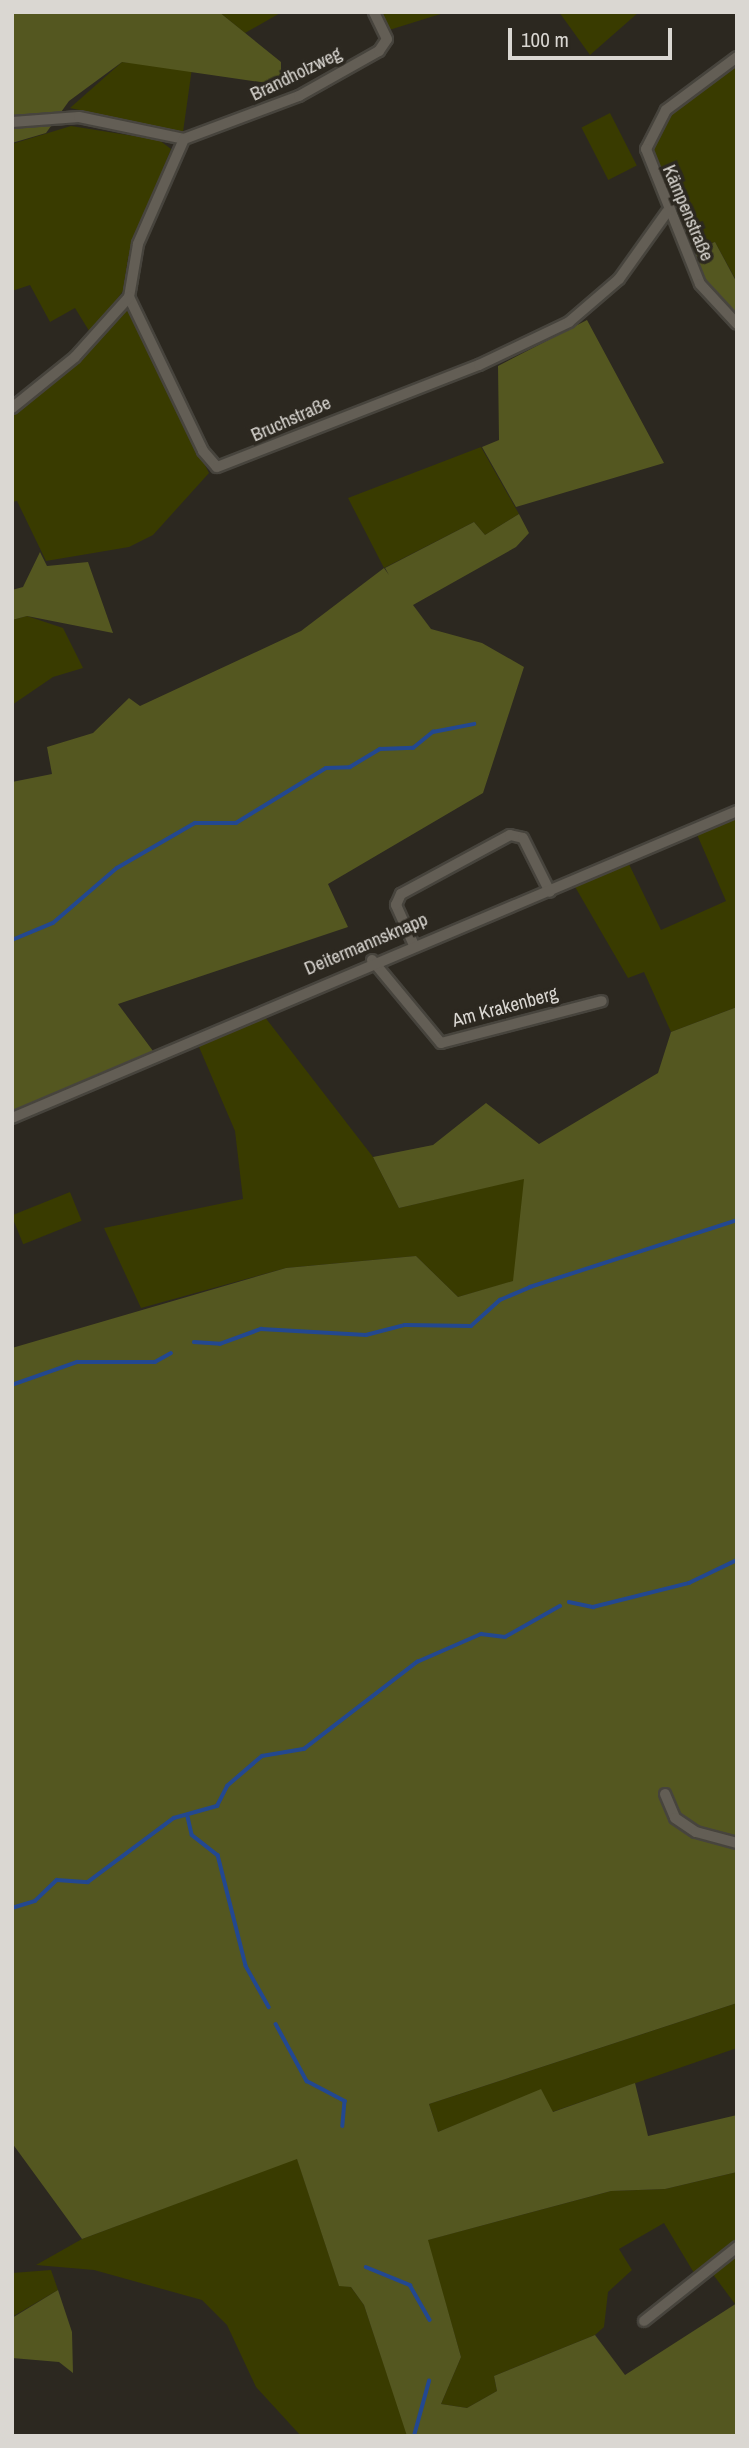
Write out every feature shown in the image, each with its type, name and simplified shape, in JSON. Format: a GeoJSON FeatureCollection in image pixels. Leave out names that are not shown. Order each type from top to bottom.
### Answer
{"type":"FeatureCollection","features":[{"type":"Feature","properties":{"kind":"street","name":"Brandholzweg"},"geometry":{"type":"LineString","coordinates":[[184,139],[299,96],[379,51],[387,39],[374,12]]}},
{"type":"Feature","properties":{"kind":"street","name":"Kämpenstraße"},"geometry":{"type":"LineString","coordinates":[[737,57],[666,110],[646,140],[667,212],[709,301],[737,324]]}},
{"type":"Feature","properties":{"kind":"street"},"geometry":{"type":"LineString","coordinates":[[12,122],[79,117],[184,139],[138,244],[129,297],[75,357],[12,408]]}},
{"type":"Feature","properties":{"kind":"street","name":"Bruchstraße"},"geometry":{"type":"LineString","coordinates":[[129,297],[203,451],[224,468],[569,322],[619,279],[667,212]]}},
{"type":"Feature","properties":{"kind":"street","name":"Deitermannsknapp"},"geometry":{"type":"LineString","coordinates":[[12,1118],[413,943],[550,892],[737,811]]}},
{"type":"Feature","properties":{"kind":"street"},"geometry":{"type":"LineString","coordinates":[[413,943],[396,905],[401,894],[510,835],[523,838],[550,892]]}},
{"type":"Feature","properties":{"kind":"street","name":"Am Krakenberg"},"geometry":{"type":"LineString","coordinates":[[372,961],[441,1043],[602,1001]]}},
{"type":"Feature","properties":{"kind":"street"},"geometry":{"type":"LineString","coordinates":[[665,1794],[686,1825],[737,1843]]}},
{"type":"Feature","properties":{"kind":"street"},"geometry":{"type":"LineString","coordinates":[[644,2321],[737,2247]]}},
{"type":"Feature","properties":{"kind":"shaded area"},"geometry":{"type":"Polygon","coordinates":[[[219,12],[282,12],[245,33],[219,12]]]}},
{"type":"Feature","properties":{"kind":"shaded area"},"geometry":{"type":"Polygon","coordinates":[[[376,12],[447,12],[386,31],[376,12]]]}},
{"type":"Feature","properties":{"kind":"shaded area"},"geometry":{"type":"Polygon","coordinates":[[[559,12],[639,12],[590,55],[559,12]]]}},
{"type":"Feature","properties":{"kind":"shaded area"},"geometry":{"type":"Polygon","coordinates":[[[122,62],[192,68],[183,132],[70,108],[122,62]]]}},
{"type":"Feature","properties":{"kind":"shaded area"},"geometry":{"type":"Polygon","coordinates":[[[737,63],[737,282],[715,242],[691,250],[653,150],[668,113],[737,63]]]}},
{"type":"Feature","properties":{"kind":"shaded area"},"geometry":{"type":"Polygon","coordinates":[[[610,113],[637,166],[608,180],[581,128],[610,113]]]}},
{"type":"Feature","properties":{"kind":"shaded area"},"geometry":{"type":"Polygon","coordinates":[[[71,126],[159,140],[171,149],[128,258],[123,291],[91,334],[75,308],[50,322],[30,285],[12,291],[12,144],[71,126]]]}},
{"type":"Feature","properties":{"kind":"shaded area"},"geometry":{"type":"Polygon","coordinates":[[[127,310],[209,473],[153,535],[129,547],[46,561],[17,501],[12,502],[12,411],[127,310]]]}},
{"type":"Feature","properties":{"kind":"shaded area"},"geometry":{"type":"Polygon","coordinates":[[[481,447],[519,514],[485,535],[474,522],[384,568],[348,498],[481,447]]]}},
{"type":"Feature","properties":{"kind":"shaded area"},"geometry":{"type":"Polygon","coordinates":[[[27,616],[63,628],[83,668],[53,677],[12,705],[12,620],[27,616]]]}},
{"type":"Feature","properties":{"kind":"shaded area"},"geometry":{"type":"Polygon","coordinates":[[[737,814],[737,1007],[671,1032],[644,972],[628,978],[574,885],[627,860],[661,930],[726,901],[695,830],[737,814]]]}},
{"type":"Feature","properties":{"kind":"shaded area"},"geometry":{"type":"Polygon","coordinates":[[[261,1012],[373,1157],[399,1208],[525,1178],[514,1281],[458,1297],[416,1256],[286,1268],[141,1308],[104,1228],[243,1199],[235,1131],[196,1040],[261,1012]]]}},
{"type":"Feature","properties":{"kind":"shaded area"},"geometry":{"type":"Polygon","coordinates":[[[70,1192],[82,1221],[23,1244],[12,1215],[70,1192]]]}},
{"type":"Feature","properties":{"kind":"shaded area"},"geometry":{"type":"Polygon","coordinates":[[[737,2003],[737,2048],[552,2112],[541,2090],[438,2132],[429,2104],[737,2003]]]}},
{"type":"Feature","properties":{"kind":"shaded area"},"geometry":{"type":"Polygon","coordinates":[[[297,2158],[339,2285],[351,2287],[364,2305],[408,2436],[301,2436],[256,2387],[227,2325],[202,2300],[94,2270],[36,2265],[82,2239],[297,2158]]]}},
{"type":"Feature","properties":{"kind":"shaded area"},"geometry":{"type":"Polygon","coordinates":[[[737,2172],[737,2245],[697,2278],[664,2223],[619,2249],[632,2270],[608,2292],[604,2327],[595,2335],[494,2376],[497,2391],[467,2408],[441,2404],[461,2357],[427,2240],[611,2191],[665,2189],[737,2172]]]}},
{"type":"Feature","properties":{"kind":"shaded area"},"geometry":{"type":"Polygon","coordinates":[[[737,2250],[737,2303],[735,2304],[712,2273],[737,2250]]]}},
{"type":"Feature","properties":{"kind":"shaded area"},"geometry":{"type":"Polygon","coordinates":[[[51,2270],[58,2290],[12,2317],[12,2273],[51,2270]]]}},
{"type":"Feature","properties":{"kind":"green space"},"geometry":{"type":"Polygon","coordinates":[[[12,12],[219,12],[281,62],[281,85],[122,62],[69,101],[46,133],[12,143],[12,12]]]}},
{"type":"Feature","properties":{"kind":"green space"},"geometry":{"type":"Polygon","coordinates":[[[715,242],[737,283],[737,319],[708,288],[692,251],[715,242]]]}},
{"type":"Feature","properties":{"kind":"green space"},"geometry":{"type":"Polygon","coordinates":[[[587,320],[664,463],[516,507],[482,447],[499,440],[498,366],[587,320]]]}},
{"type":"Feature","properties":{"kind":"green space"},"geometry":{"type":"Polygon","coordinates":[[[519,514],[529,533],[516,547],[413,605],[431,629],[482,643],[524,667],[483,793],[328,884],[348,927],[118,1004],[153,1051],[12,1112],[12,782],[52,774],[47,747],[93,733],[129,698],[140,706],[301,631],[384,568],[389,575],[385,568],[474,522],[485,535],[519,514]]]}},
{"type":"Feature","properties":{"kind":"green space"},"geometry":{"type":"Polygon","coordinates":[[[40,552],[47,566],[88,562],[113,633],[27,616],[12,620],[12,590],[23,587],[40,552]]]}},
{"type":"Feature","properties":{"kind":"green space"},"geometry":{"type":"Polygon","coordinates":[[[737,1007],[737,2003],[429,2104],[438,2132],[541,2089],[553,2112],[635,2083],[648,2136],[737,2115],[737,2172],[665,2189],[611,2191],[428,2240],[461,2357],[441,2404],[467,2408],[497,2391],[494,2376],[595,2335],[625,2375],[737,2303],[737,2436],[407,2436],[364,2305],[351,2287],[339,2286],[297,2159],[82,2239],[12,2143],[12,1348],[286,1268],[416,1256],[458,1297],[513,1281],[524,1179],[399,1208],[373,1157],[433,1145],[486,1103],[539,1144],[658,1073],[671,1032],[737,1007]]]}},
{"type":"Feature","properties":{"kind":"green space"},"geometry":{"type":"Polygon","coordinates":[[[58,2290],[72,2332],[73,2373],[59,2362],[12,2358],[12,2318],[58,2290]]]}},
{"type":"Feature","properties":{"kind":"waterway"},"geometry":{"type":"LineString","coordinates":[[12,940],[53,923],[117,868],[195,823],[236,823],[326,768],[350,767],[380,749],[413,748],[433,732],[474,724]]}},
{"type":"Feature","properties":{"kind":"waterway"},"geometry":{"type":"LineString","coordinates":[[194,1342],[220,1344],[261,1329],[366,1335],[405,1325],[471,1326],[500,1300],[530,1287],[737,1220]]}},
{"type":"Feature","properties":{"kind":"waterway"},"geometry":{"type":"LineString","coordinates":[[12,1385],[77,1362],[155,1362],[171,1353]]}},
{"type":"Feature","properties":{"kind":"waterway"},"geometry":{"type":"LineString","coordinates":[[569,1602],[593,1607],[689,1583],[737,1560]]}},
{"type":"Feature","properties":{"kind":"waterway"},"geometry":{"type":"LineString","coordinates":[[12,1908],[35,1901],[57,1880],[88,1882],[174,1818],[217,1806],[227,1786],[262,1756],[304,1749],[417,1662],[481,1634],[505,1637],[560,1606]]}},
{"type":"Feature","properties":{"kind":"waterway"},"geometry":{"type":"LineString","coordinates":[[188,1817],[192,1835],[218,1855],[246,1966],[269,2007]]}},
{"type":"Feature","properties":{"kind":"waterway"},"geometry":{"type":"LineString","coordinates":[[276,2024],[307,2081],[345,2101],[343,2126]]}},
{"type":"Feature","properties":{"kind":"waterway"},"geometry":{"type":"LineString","coordinates":[[366,2267],[410,2285],[430,2320]]}},
{"type":"Feature","properties":{"kind":"waterway"},"geometry":{"type":"LineString","coordinates":[[414,2436],[429,2381]]}}]}
